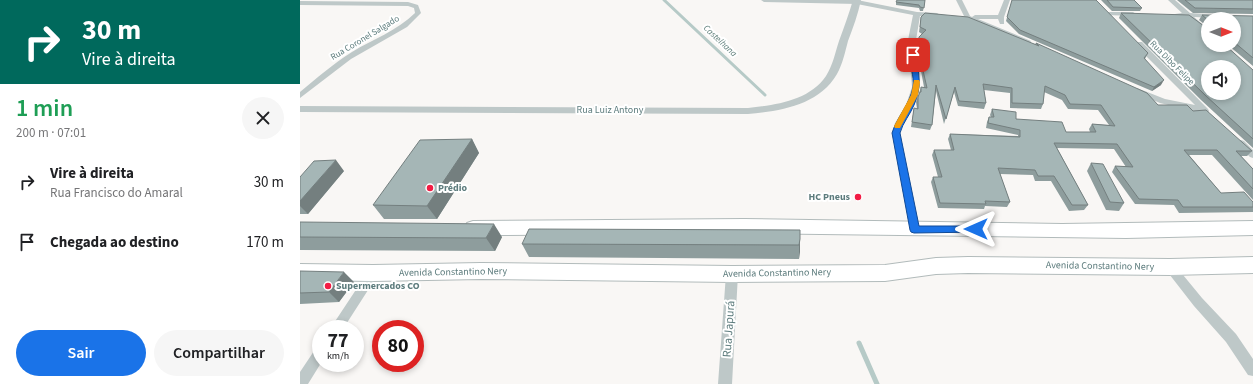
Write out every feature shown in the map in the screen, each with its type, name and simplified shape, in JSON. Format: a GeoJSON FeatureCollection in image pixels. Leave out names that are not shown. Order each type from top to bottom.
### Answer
{"type":"FeatureCollection","features":[{"type":"Feature","properties":{"kind":"highway"},"geometry":{"type":"LineString","coordinates":[[459,228],[744,226],[914,230],[1179,231],[1253,228]]}},
{"type":"Feature","properties":{"kind":"highway","name":"Avenida Constantino Nery"},"geometry":{"type":"LineString","coordinates":[[300,272],[373,273],[481,271],[732,274],[885,273],[936,266],[968,265],[1170,267],[1253,265]]}},
{"type":"Feature","properties":{"kind":"street"},"geometry":{"type":"LineString","coordinates":[[764,0],[857,1],[917,14],[946,16]]}},
{"type":"Feature","properties":{"kind":"street"},"geometry":{"type":"LineString","coordinates":[[959,0],[964,17]]}},
{"type":"Feature","properties":{"kind":"street"},"geometry":{"type":"LineString","coordinates":[[1002,30],[1001,17],[1007,0]]}},
{"type":"Feature","properties":{"kind":"street"},"geometry":{"type":"LineString","coordinates":[[1171,0],[1201,27]]}},
{"type":"Feature","properties":{"kind":"street","name":"Rua Luiz Antony"},"geometry":{"type":"LineString","coordinates":[[300,109],[748,111],[786,106],[815,92],[826,83],[835,69],[857,1]]}},
{"type":"Feature","properties":{"kind":"street","name":"Rua Coronel Salgado"},"geometry":{"type":"LineString","coordinates":[[300,3],[408,4],[415,6],[418,9],[418,13],[413,19],[401,28],[343,61],[300,96]]}},
{"type":"Feature","properties":{"kind":"street"},"geometry":{"type":"LineString","coordinates":[[1119,25],[1106,12],[1137,14]]}},
{"type":"Feature","properties":{"kind":"street"},"geometry":{"type":"LineString","coordinates":[[914,230],[896,133],[899,123],[910,106],[916,88],[912,40],[917,14]]}},
{"type":"Feature","properties":{"kind":"street"},"geometry":{"type":"LineString","coordinates":[[1166,15],[1201,16]]}},
{"type":"Feature","properties":{"kind":"street"},"geometry":{"type":"LineString","coordinates":[[964,17],[1001,17]]}},
{"type":"Feature","properties":{"kind":"street"},"geometry":{"type":"LineString","coordinates":[[964,17],[1002,30],[1038,46]]}},
{"type":"Feature","properties":{"kind":"street","name":"Rua Dibo Felipe"},"geometry":{"type":"LineString","coordinates":[[1130,36],[1206,112],[1163,101],[1130,87]]}},
{"type":"Feature","properties":{"kind":"street"},"geometry":{"type":"LineString","coordinates":[[1235,138],[1253,155]]}},
{"type":"Feature","properties":{"kind":"street"},"geometry":{"type":"LineString","coordinates":[[1170,267],[1198,302],[1231,338],[1253,370]]}},
{"type":"Feature","properties":{"kind":"street"},"geometry":{"type":"LineString","coordinates":[[342,320],[373,273]]}},
{"type":"Feature","properties":{"kind":"street","name":"Rua Japurá"},"geometry":{"type":"LineString","coordinates":[[725,384],[732,274]]}},
{"type":"Feature","properties":{"kind":"street"},"geometry":{"type":"LineString","coordinates":[[300,384],[312,366]]}},
{"type":"Feature","properties":{"kind":"building"},"geometry":{"type":"Polygon","coordinates":[[[897,0],[925,0],[924,8],[920,7],[919,5],[896,2],[897,0]]]}},
{"type":"Feature","properties":{"kind":"building"},"geometry":{"type":"Polygon","coordinates":[[[1012,0],[1096,0],[1148,53],[1144,58],[1164,80],[1154,87],[1020,30],[1007,17],[1012,0]]]}},
{"type":"Feature","properties":{"kind":"building"},"geometry":{"type":"Polygon","coordinates":[[[1107,0],[1134,0],[1142,8],[1113,7],[1107,0]]]}},
{"type":"Feature","properties":{"kind":"building"},"geometry":{"type":"Polygon","coordinates":[[[1185,0],[1253,0],[1253,9],[1195,8],[1185,0]]]}},
{"type":"Feature","properties":{"kind":"building"},"geometry":{"type":"Polygon","coordinates":[[[925,13],[968,17],[1039,46],[1036,43],[1147,93],[1158,105],[1187,105],[1193,111],[1206,110],[1252,151],[1236,151],[1253,169],[1253,189],[1217,150],[1184,150],[1221,193],[1244,192],[1253,202],[1253,207],[1183,207],[1178,200],[1139,199],[1115,166],[1133,167],[1117,144],[1054,143],[1088,205],[1072,205],[1054,176],[1038,176],[1035,170],[998,168],[1010,202],[985,201],[986,204],[940,203],[933,177],[942,177],[934,150],[954,150],[950,134],[1020,137],[1020,130],[988,123],[989,117],[994,117],[992,109],[1016,112],[1016,119],[1062,122],[1066,132],[1096,132],[1092,124],[1115,126],[1101,105],[1070,104],[1065,95],[1045,86],[1043,104],[1012,103],[1012,88],[983,84],[986,103],[959,101],[955,87],[946,119],[936,85],[932,125],[912,122],[914,108],[918,109],[918,97],[921,92],[921,87],[927,88],[922,66],[926,66],[924,43],[919,42],[919,37],[926,30],[920,27],[921,17],[925,13]]]}},
{"type":"Feature","properties":{"kind":"building"},"geometry":{"type":"Polygon","coordinates":[[[1121,13],[1189,15],[1201,24],[1201,52],[1233,52],[1253,70],[1253,139],[1210,100],[1241,100],[1241,60],[1201,60],[1201,91],[1121,13]]]}},
{"type":"Feature","properties":{"kind":"building"},"geometry":{"type":"Polygon","coordinates":[[[1241,16],[1253,16],[1253,58],[1241,48],[1241,16]]]}},
{"type":"Feature","properties":{"kind":"building"},"geometry":{"type":"Polygon","coordinates":[[[472,139],[427,206],[373,205],[420,140],[472,139]]]}},
{"type":"Feature","properties":{"kind":"building"},"geometry":{"type":"Polygon","coordinates":[[[336,160],[300,201],[300,177],[314,161],[336,160]]]}},
{"type":"Feature","properties":{"kind":"building"},"geometry":{"type":"Polygon","coordinates":[[[1091,163],[1103,164],[1124,203],[1110,202],[1091,163]]]}},
{"type":"Feature","properties":{"kind":"building"},"geometry":{"type":"Polygon","coordinates":[[[300,222],[494,224],[486,238],[300,237],[300,222]]]}},
{"type":"Feature","properties":{"kind":"building"},"geometry":{"type":"Polygon","coordinates":[[[529,229],[800,230],[800,239],[799,245],[522,244],[529,229]]]}},
{"type":"Feature","properties":{"kind":"building"},"geometry":{"type":"Polygon","coordinates":[[[300,271],[344,272],[329,292],[300,293],[300,271]]]}},
{"type":"Feature","properties":{"kind":"waterway","name":"Castelhana"},"geometry":{"type":"LineString","coordinates":[[664,0],[765,95]]}},
{"type":"Feature","properties":{"kind":"waterway","name":"Castelhana"},"geometry":{"type":"LineString","coordinates":[[859,343],[877,384]]}},
{"type":"Feature","properties":{"kind":"slow traffic"},"geometry":{"type":"LineString","coordinates":[[898,126],[906,114],[915,95],[916,82]]}},
{"type":"Feature","properties":{"kind":"place","name":"Prédio"},"geometry":{"type":"Point","coordinates":[430,188]}},
{"type":"Feature","properties":{"kind":"place","name":"HC Pneus"},"geometry":{"type":"Point","coordinates":[858,197]}},
{"type":"Feature","properties":{"kind":"place","name":"Supermercados CO"},"geometry":{"type":"Point","coordinates":[328,286]}},
{"type":"Feature","properties":{"kind":"route"},"geometry":{"type":"LineString","coordinates":[[913,55],[916,76],[915,95],[906,114],[897,127],[896,133],[914,230],[976,229]]}}]}
